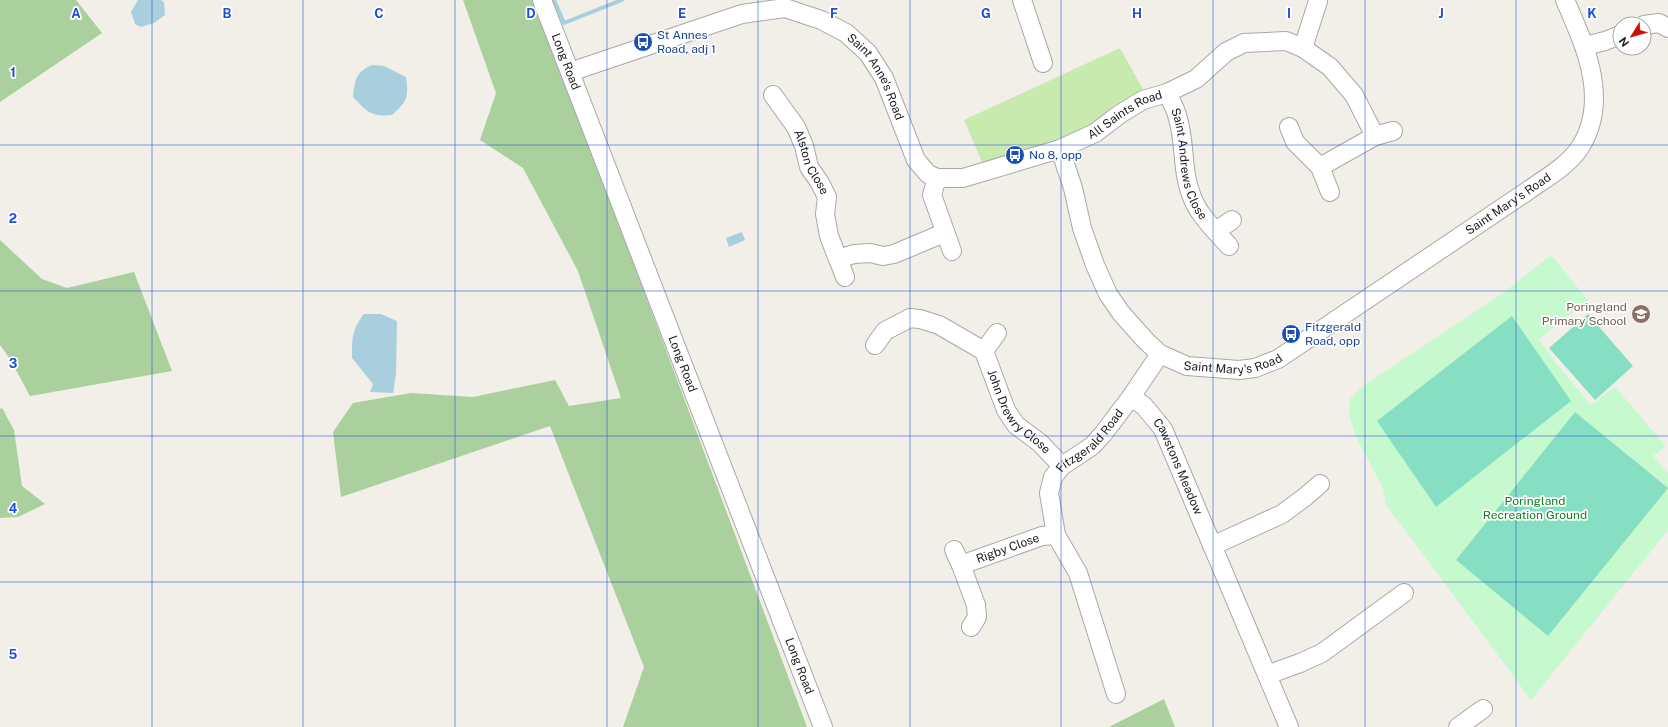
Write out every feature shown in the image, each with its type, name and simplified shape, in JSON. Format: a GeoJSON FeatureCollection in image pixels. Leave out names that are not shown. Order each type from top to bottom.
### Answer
{"type":"FeatureCollection","features":[{"type":"Feature","properties":{"kind":"street","name":"Long Road"},"geometry":{"type":"LineString","coordinates":[[542,0],[823,727]]}},
{"type":"Feature","properties":{"kind":"street","name":"Saint Mary's Road"},"geometry":{"type":"LineString","coordinates":[[1060,149],[1073,188],[1082,228],[1095,265],[1108,294],[1133,327],[1160,354],[1187,366],[1206,366],[1220,369],[1239,370],[1256,368],[1278,359],[1557,171],[1578,149],[1587,132],[1588,110],[1594,99],[1593,80],[1585,46],[1565,0]]}},
{"type":"Feature","properties":{"kind":"street"},"geometry":{"type":"LineString","coordinates":[[1024,1],[1043,63]]}},
{"type":"Feature","properties":{"kind":"street"},"geometry":{"type":"LineString","coordinates":[[1303,48],[1318,1]]}},
{"type":"Feature","properties":{"kind":"street","name":"Saint Anne's Road"},"geometry":{"type":"LineString","coordinates":[[570,72],[742,14],[785,8],[821,20],[846,33],[868,53],[884,78],[916,160],[928,174],[938,178]]}},
{"type":"Feature","properties":{"kind":"street"},"geometry":{"type":"LineString","coordinates":[[1652,23],[1659,23],[1668,28]]}},
{"type":"Feature","properties":{"kind":"street"},"geometry":{"type":"LineString","coordinates":[[1585,46],[1612,38]]}},
{"type":"Feature","properties":{"kind":"street","name":"All Saints Road"},"geometry":{"type":"LineString","coordinates":[[938,178],[963,178],[1060,149],[1095,133],[1120,114],[1143,100],[1167,93],[1196,79],[1226,52],[1244,43],[1286,41],[1303,48],[1330,67],[1354,95],[1375,136]]}},
{"type":"Feature","properties":{"kind":"street","name":"Saint Andrews Close"},"geometry":{"type":"LineString","coordinates":[[1167,93],[1177,114],[1182,137],[1186,176],[1192,197],[1203,216],[1229,246]]}},
{"type":"Feature","properties":{"kind":"street","name":"Alston Close"},"geometry":{"type":"LineString","coordinates":[[773,95],[796,127],[804,146],[809,167],[820,183],[827,197],[825,214],[829,236],[845,277]]}},
{"type":"Feature","properties":{"kind":"street"},"geometry":{"type":"LineString","coordinates":[[1289,128],[1295,142],[1320,168],[1330,192]]}},
{"type":"Feature","properties":{"kind":"street"},"geometry":{"type":"LineString","coordinates":[[1320,168],[1375,136],[1393,131]]}},
{"type":"Feature","properties":{"kind":"street"},"geometry":{"type":"LineString","coordinates":[[938,178],[932,195],[944,233],[952,251]]}},
{"type":"Feature","properties":{"kind":"street","name":"Saint Andrews Close"},"geometry":{"type":"LineString","coordinates":[[1216,231],[1232,220]]}},
{"type":"Feature","properties":{"kind":"street"},"geometry":{"type":"LineString","coordinates":[[838,259],[854,254],[870,253],[883,256],[894,254],[944,233]]}},
{"type":"Feature","properties":{"kind":"street"},"geometry":{"type":"LineString","coordinates":[[875,344],[885,331],[910,318],[920,319],[946,328],[984,350],[997,333]]}},
{"type":"Feature","properties":{"kind":"street","name":"John Drewry Close"},"geometry":{"type":"LineString","coordinates":[[984,350],[1006,410],[1016,425],[1040,443],[1062,466]]}},
{"type":"Feature","properties":{"kind":"street","name":"Fitzgerald Road"},"geometry":{"type":"LineString","coordinates":[[1116,694],[1078,573],[1056,535],[1049,493],[1053,477],[1062,466],[1092,446],[1103,434],[1131,397],[1160,354]]}},
{"type":"Feature","properties":{"kind":"street","name":"Cawstons Meadow"},"geometry":{"type":"LineString","coordinates":[[1131,397],[1144,406],[1163,429],[1289,727]]}},
{"type":"Feature","properties":{"kind":"street"},"geometry":{"type":"LineString","coordinates":[[1212,546],[1282,514],[1320,484]]}},
{"type":"Feature","properties":{"kind":"street","name":"Rigby Close"},"geometry":{"type":"LineString","coordinates":[[971,626],[977,617],[976,605],[958,558],[1042,536],[1056,535]]}},
{"type":"Feature","properties":{"kind":"street"},"geometry":{"type":"LineString","coordinates":[[1267,675],[1322,653],[1404,593]]}},
{"type":"Feature","properties":{"kind":"street"},"geometry":{"type":"LineString","coordinates":[[1458,727],[1482,709]]}},
{"type":"Feature","properties":{"kind":"green space"},"geometry":{"type":"Polygon","coordinates":[[[0,0],[76,0],[102,33],[0,102],[0,0]]]}},
{"type":"Feature","properties":{"kind":"green space"},"geometry":{"type":"Polygon","coordinates":[[[463,0],[535,0],[807,727],[623,727],[644,667],[550,426],[341,497],[333,432],[353,403],[411,393],[473,397],[555,380],[569,406],[621,398],[578,271],[523,168],[480,140],[496,93],[463,0]]]}},
{"type":"Feature","properties":{"kind":"green space"},"geometry":{"type":"Polygon","coordinates":[[[1120,48],[1143,89],[1113,106],[1098,121],[1063,139],[982,162],[964,120],[1120,48]]]}},
{"type":"Feature","properties":{"kind":"green space"},"geometry":{"type":"Polygon","coordinates":[[[0,240],[42,279],[67,288],[134,272],[172,371],[30,396],[10,359],[0,345],[0,240]]]}},
{"type":"Feature","properties":{"kind":"green space","name":"Poringland Recreation Ground"},"geometry":{"type":"Polygon","coordinates":[[[1551,255],[1588,300],[1539,339],[1556,363],[1591,405],[1615,387],[1666,446],[1653,456],[1668,473],[1668,530],[1531,700],[1386,505],[1383,488],[1356,437],[1349,414],[1350,399],[1363,386],[1503,293],[1551,255]]]}},
{"type":"Feature","properties":{"kind":"green space"},"geometry":{"type":"Polygon","coordinates":[[[1588,314],[1633,366],[1595,400],[1549,348],[1588,314]]]}},
{"type":"Feature","properties":{"kind":"green space"},"geometry":{"type":"Polygon","coordinates":[[[1512,316],[1571,401],[1436,507],[1377,421],[1512,316]]]}},
{"type":"Feature","properties":{"kind":"green space"},"geometry":{"type":"Polygon","coordinates":[[[2,408],[14,430],[22,486],[45,504],[18,517],[0,518],[0,409],[2,408]]]}},
{"type":"Feature","properties":{"kind":"green space"},"geometry":{"type":"Polygon","coordinates":[[[1575,412],[1668,488],[1548,636],[1456,560],[1575,412]]]}},
{"type":"Feature","properties":{"kind":"green space"},"geometry":{"type":"Polygon","coordinates":[[[1164,699],[1175,727],[1109,727],[1164,699]]]}},
{"type":"Feature","properties":{"kind":"water"},"geometry":{"type":"Polygon","coordinates":[[[138,0],[161,0],[164,2],[165,15],[154,23],[141,27],[135,24],[131,12],[138,0]]]}},
{"type":"Feature","properties":{"kind":"water"},"geometry":{"type":"Polygon","coordinates":[[[372,65],[384,66],[406,77],[406,99],[392,115],[374,114],[366,110],[353,97],[354,86],[359,74],[372,65]]]}},
{"type":"Feature","properties":{"kind":"water"},"geometry":{"type":"Polygon","coordinates":[[[742,232],[745,240],[729,247],[726,238],[742,232]]]}},
{"type":"Feature","properties":{"kind":"water"},"geometry":{"type":"Polygon","coordinates":[[[364,314],[381,314],[397,321],[396,374],[393,393],[370,392],[373,384],[352,358],[352,345],[355,330],[364,314]]]}},
{"type":"Feature","properties":{"kind":"waterway"},"geometry":{"type":"LineString","coordinates":[[554,0],[564,23],[622,0]]}},
{"type":"Feature","properties":{"kind":"place","name":"St Annes Road, adj 1"},"geometry":{"type":"Point","coordinates":[643,42]}},
{"type":"Feature","properties":{"kind":"place","name":"No 8, opp"},"geometry":{"type":"Point","coordinates":[1015,155]}},
{"type":"Feature","properties":{"kind":"place","name":"Poringland Primary School"},"geometry":{"type":"Point","coordinates":[1641,314]}},
{"type":"Feature","properties":{"kind":"place","name":"Fitzgerald Road, opp"},"geometry":{"type":"Point","coordinates":[1291,334]}}]}
